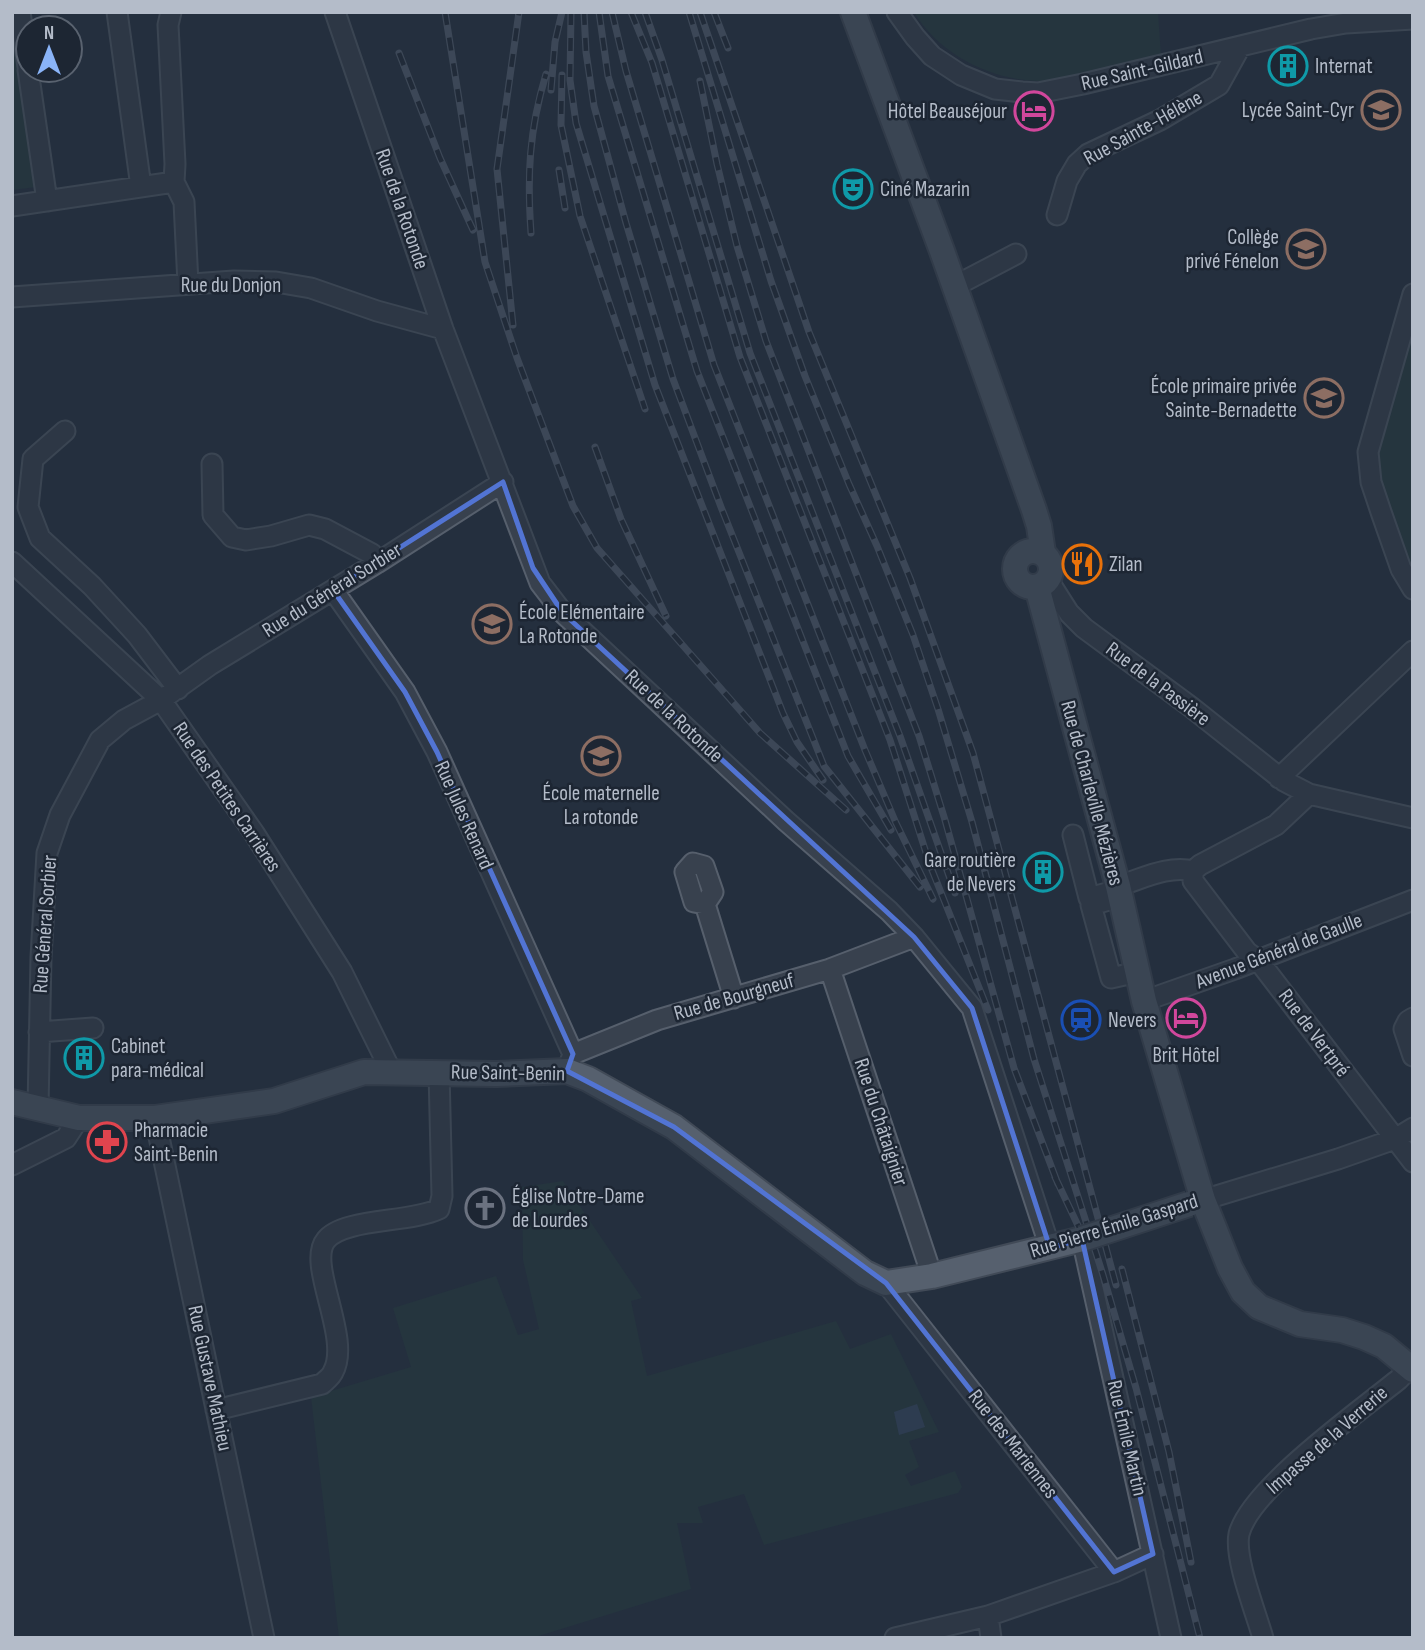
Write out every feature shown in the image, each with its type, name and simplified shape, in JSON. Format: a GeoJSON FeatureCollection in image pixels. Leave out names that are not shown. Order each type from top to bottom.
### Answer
{"type":"FeatureCollection","features":[{"type":"Feature","properties":{"kind":"main road"},"geometry":{"type":"LineString","coordinates":[[853,12],[955,286],[1034,510],[1039,546],[1051,562],[1051,574],[1042,583],[1024,585],[1015,572],[1018,558],[1039,546]]}},
{"type":"Feature","properties":{"kind":"main road","name":"Rue de Charleville Mézières"},"geometry":{"type":"LineString","coordinates":[[1042,583],[1144,1000],[1200,1204],[1230,1268],[1243,1292],[1259,1307],[1300,1324],[1342,1330],[1364,1337],[1384,1346],[1412,1367]]}},
{"type":"Feature","properties":{"kind":"main road","name":"Rue Saint-Benin"},"geometry":{"type":"LineString","coordinates":[[12,1102],[79,1118],[155,1118],[274,1101],[364,1072],[496,1074],[570,1063],[588,1079],[674,1127],[865,1273],[886,1283]]}},
{"type":"Feature","properties":{"kind":"main road","name":"Rue Pierre Émile Gaspard"},"geometry":{"type":"LineString","coordinates":[[886,1283],[932,1276],[1050,1248],[1200,1204]]}},
{"type":"Feature","properties":{"kind":"street"},"geometry":{"type":"LineString","coordinates":[[117,12],[141,187]]}},
{"type":"Feature","properties":{"kind":"street"},"geometry":{"type":"LineString","coordinates":[[171,12],[168,25],[174,182],[184,202],[188,284]]}},
{"type":"Feature","properties":{"kind":"street","name":"Rue de la Rotonde"},"geometry":{"type":"LineString","coordinates":[[335,12],[443,329],[540,583],[563,613],[914,937],[972,1008],[1050,1248]]}},
{"type":"Feature","properties":{"kind":"street","name":"Rue Saint-Gildard"},"geometry":{"type":"LineString","coordinates":[[897,12],[932,56],[961,75],[995,89],[1038,93],[1311,29],[1346,23],[1413,19]]}},
{"type":"Feature","properties":{"kind":"street","name":"Rue Sainte-Hélène"},"geometry":{"type":"LineString","coordinates":[[1057,215],[1067,181],[1077,164],[1088,154],[1160,120],[1219,85],[1240,47]]}},
{"type":"Feature","properties":{"kind":"street"},"geometry":{"type":"LineString","coordinates":[[30,84],[47,201]]}},
{"type":"Feature","properties":{"kind":"street"},"geometry":{"type":"LineString","coordinates":[[12,206],[174,182]]}},
{"type":"Feature","properties":{"kind":"street"},"geometry":{"type":"LineString","coordinates":[[955,286],[1016,254]]}},
{"type":"Feature","properties":{"kind":"street","name":"Rue du Donjon"},"geometry":{"type":"LineString","coordinates":[[12,297],[234,281],[276,282],[312,288],[377,311],[443,329]]}},
{"type":"Feature","properties":{"kind":"street"},"geometry":{"type":"LineString","coordinates":[[1413,294],[1368,452],[1371,482],[1401,569],[1413,589]]}},
{"type":"Feature","properties":{"kind":"street"},"geometry":{"type":"LineString","coordinates":[[65,430],[33,459],[28,508],[40,538],[92,586],[136,635],[170,694]]}},
{"type":"Feature","properties":{"kind":"street"},"geometry":{"type":"LineString","coordinates":[[212,464],[212,514],[232,537],[246,540],[309,525],[325,529],[372,554],[377,563]]}},
{"type":"Feature","properties":{"kind":"street","name":"Rue du Général Sorbier"},"geometry":{"type":"LineString","coordinates":[[170,694],[210,665],[377,563],[503,481]]}},
{"type":"Feature","properties":{"kind":"street","name":"Rue des Petites Carrières"},"geometry":{"type":"LineString","coordinates":[[12,562],[170,694],[342,972],[391,1072]]}},
{"type":"Feature","properties":{"kind":"street","name":"Rue de la Passière"},"geometry":{"type":"LineString","coordinates":[[1042,583],[1084,628],[1191,707],[1279,778],[1309,794],[1413,818]]}},
{"type":"Feature","properties":{"kind":"street","name":"Rue Jules Renard"},"geometry":{"type":"LineString","coordinates":[[332,590],[405,692],[437,752],[570,1063]]}},
{"type":"Feature","properties":{"kind":"street"},"geometry":{"type":"LineString","coordinates":[[1279,778],[1413,651]]}},
{"type":"Feature","properties":{"kind":"street","name":"Rue Général Sorbier"},"geometry":{"type":"LineString","coordinates":[[38,1108],[41,957],[47,853],[60,815],[100,740],[124,720],[170,694]]}},
{"type":"Feature","properties":{"kind":"street"},"geometry":{"type":"LineString","coordinates":[[1073,835],[1089,898],[1119,891],[1170,870],[1193,871],[1276,825],[1309,794]]}},
{"type":"Feature","properties":{"kind":"street","name":"Rue de Vertpré"},"geometry":{"type":"LineString","coordinates":[[1193,871],[1193,881],[1247,952],[1258,960],[1413,1162]]}},
{"type":"Feature","properties":{"kind":"street","name":"Avenue Général de Gaulle"},"geometry":{"type":"LineString","coordinates":[[1144,1000],[1258,960],[1413,900]]}},
{"type":"Feature","properties":{"kind":"street"},"geometry":{"type":"LineString","coordinates":[[705,904],[734,998]]}},
{"type":"Feature","properties":{"kind":"street","name":"Rue de Bourgneuf"},"geometry":{"type":"LineString","coordinates":[[570,1063],[657,1020],[830,969],[914,937]]}},
{"type":"Feature","properties":{"kind":"street","name":"Rue du Châtaignier"},"geometry":{"type":"LineString","coordinates":[[830,969],[932,1276]]}},
{"type":"Feature","properties":{"kind":"street"},"geometry":{"type":"LineString","coordinates":[[1413,1018],[1404,1029],[1413,1056]]}},
{"type":"Feature","properties":{"kind":"street"},"geometry":{"type":"LineString","coordinates":[[39,1032],[93,1028]]}},
{"type":"Feature","properties":{"kind":"street"},"geometry":{"type":"LineString","coordinates":[[216,1410],[322,1384],[333,1373],[338,1348],[322,1267],[324,1241],[335,1231],[350,1226],[425,1216],[439,1209],[443,1196],[439,1072]]}},
{"type":"Feature","properties":{"kind":"street"},"geometry":{"type":"LineString","coordinates":[[12,1165],[66,1138],[79,1118]]}},
{"type":"Feature","properties":{"kind":"street","name":"Rue Gustave Mathieu"},"geometry":{"type":"LineString","coordinates":[[155,1118],[264,1638]]}},
{"type":"Feature","properties":{"kind":"street","name":"Rue Pierre Émile Gaspard"},"geometry":{"type":"LineString","coordinates":[[1200,1204],[1395,1139],[1413,1128]]}},
{"type":"Feature","properties":{"kind":"street","name":"Rue Émile Martin"},"geometry":{"type":"LineString","coordinates":[[1082,1239],[1171,1638]]}},
{"type":"Feature","properties":{"kind":"street","name":"Rue des Mariennes"},"geometry":{"type":"LineString","coordinates":[[886,1283],[1114,1572]]}},
{"type":"Feature","properties":{"kind":"street","name":"Impasse de la Verrerie"},"geometry":{"type":"LineString","coordinates":[[1263,1638],[1239,1554],[1240,1534],[1252,1508],[1274,1482],[1412,1367]]}},
{"type":"Feature","properties":{"kind":"street"},"geometry":{"type":"LineString","coordinates":[[895,1638],[988,1616],[1114,1572],[1153,1554]]}},
{"type":"Feature","properties":{"kind":"street"},"geometry":{"type":"LineString","coordinates":[[988,1616],[991,1638]]}},
{"type":"Feature","properties":{"kind":"highlighted area"},"geometry":{"type":"Polygon","coordinates":[[[503,482],[533,568],[563,613],[914,937],[972,1008],[1050,1248],[1082,1239],[1153,1554],[1114,1572],[886,1283],[674,1127],[567,1071],[573,1054],[437,752],[405,692],[333,590],[503,482]]]}},
{"type":"Feature","properties":{"kind":"green space"},"geometry":{"type":"Polygon","coordinates":[[[12,12],[14,84],[26,84],[45,186],[12,190],[12,12]]]}},
{"type":"Feature","properties":{"kind":"green space"},"geometry":{"type":"Polygon","coordinates":[[[914,12],[1158,12],[1161,56],[1056,80],[1008,77],[971,64],[954,54],[925,28],[914,12]]]}},
{"type":"Feature","properties":{"kind":"green space"},"geometry":{"type":"Polygon","coordinates":[[[1413,319],[1413,570],[1406,565],[1376,482],[1378,446],[1413,319]]]}},
{"type":"Feature","properties":{"kind":"green space"},"geometry":{"type":"Polygon","coordinates":[[[563,1181],[642,1298],[631,1301],[647,1376],[836,1321],[850,1349],[891,1334],[939,1432],[909,1441],[919,1467],[905,1475],[911,1486],[955,1471],[962,1487],[958,1493],[764,1545],[744,1494],[698,1507],[703,1523],[677,1523],[691,1589],[532,1638],[339,1638],[311,1397],[411,1367],[393,1308],[496,1276],[518,1335],[539,1329],[523,1260],[522,1187],[563,1181]]]}},
{"type":"Feature","properties":{"kind":"water"},"geometry":{"type":"Polygon","coordinates":[[[917,1404],[925,1427],[899,1435],[894,1412],[917,1404]]]}},
{"type":"Feature","properties":{"kind":"railway"},"geometry":{"type":"LineString","coordinates":[[445,12],[485,262],[517,358],[573,506],[597,548],[760,733],[846,810]]}},
{"type":"Feature","properties":{"kind":"railway"},"geometry":{"type":"LineString","coordinates":[[513,325],[497,169],[519,12]]}},
{"type":"Feature","properties":{"kind":"railway"},"geometry":{"type":"LineString","coordinates":[[551,90],[555,42],[562,12]]}},
{"type":"Feature","properties":{"kind":"railway"},"geometry":{"type":"LineString","coordinates":[[571,12],[570,80],[576,123],[655,385],[783,713],[797,742],[823,780]]}},
{"type":"Feature","properties":{"kind":"railway"},"geometry":{"type":"LineString","coordinates":[[584,12],[586,52],[594,106],[626,223],[673,379],[721,507],[824,766],[920,887]]}},
{"type":"Feature","properties":{"kind":"railway"},"geometry":{"type":"LineString","coordinates":[[599,12],[608,76],[697,371],[848,756],[891,830]]}},
{"type":"Feature","properties":{"kind":"railway"},"geometry":{"type":"LineString","coordinates":[[612,12],[626,71],[714,365],[865,750],[896,823],[933,899]]}},
{"type":"Feature","properties":{"kind":"railway"},"geometry":{"type":"LineString","coordinates":[[631,12],[652,63],[740,357],[890,740],[930,865],[988,1010]]}},
{"type":"Feature","properties":{"kind":"railway"},"geometry":{"type":"LineString","coordinates":[[645,12],[662,60],[750,353],[900,736],[955,893]]}},
{"type":"Feature","properties":{"kind":"railway"},"geometry":{"type":"LineString","coordinates":[[689,12],[771,281],[805,376],[913,635],[938,709],[972,822],[1034,1059],[1136,1388],[1200,1638]]}},
{"type":"Feature","properties":{"kind":"railway"},"geometry":{"type":"LineString","coordinates":[[700,12],[809,332],[910,578],[973,753],[1116,1285]]}},
{"type":"Feature","properties":{"kind":"railway"},"geometry":{"type":"LineString","coordinates":[[714,12],[728,48]]}},
{"type":"Feature","properties":{"kind":"railway"},"geometry":{"type":"LineString","coordinates":[[399,53],[440,158],[473,230]]}},
{"type":"Feature","properties":{"kind":"railway"},"geometry":{"type":"LineString","coordinates":[[531,233],[531,153],[536,115],[546,74]]}},
{"type":"Feature","properties":{"kind":"railway"},"geometry":{"type":"LineString","coordinates":[[562,75],[561,125],[580,216],[645,409]]}},
{"type":"Feature","properties":{"kind":"railway"},"geometry":{"type":"LineString","coordinates":[[700,81],[737,246],[766,341],[919,736],[1014,1068],[1058,1184]]}},
{"type":"Feature","properties":{"kind":"railway"},"geometry":{"type":"LineString","coordinates":[[559,170],[565,208]]}},
{"type":"Feature","properties":{"kind":"railway"},"geometry":{"type":"LineString","coordinates":[[595,447],[621,519],[666,616]]}},
{"type":"Feature","properties":{"kind":"railway"},"geometry":{"type":"LineString","coordinates":[[1055,1177],[1082,1234]]}},
{"type":"Feature","properties":{"kind":"railway"},"geometry":{"type":"LineString","coordinates":[[1122,1269],[1169,1452],[1191,1562]]}},
{"type":"Feature","properties":{"kind":"place","name":"Internat"},"geometry":{"type":"Point","coordinates":[1288,66]}},
{"type":"Feature","properties":{"kind":"place","name":"Lycée Saint-Cyr"},"geometry":{"type":"Point","coordinates":[1381,110]}},
{"type":"Feature","properties":{"kind":"place","name":"Hôtel Beauséjour"},"geometry":{"type":"Point","coordinates":[1034,111]}},
{"type":"Feature","properties":{"kind":"place","name":"Ciné Mazarin"},"geometry":{"type":"Point","coordinates":[853,189]}},
{"type":"Feature","properties":{"kind":"place","name":"Collège privé Fénelon"},"geometry":{"type":"Point","coordinates":[1306,249]}},
{"type":"Feature","properties":{"kind":"place","name":"École primaire privée Sainte-Bernadette"},"geometry":{"type":"Point","coordinates":[1324,398]}},
{"type":"Feature","properties":{"kind":"place","name":"Zilan"},"geometry":{"type":"Point","coordinates":[1082,564]}},
{"type":"Feature","properties":{"kind":"place","name":"École Elémentaire La Rotonde"},"geometry":{"type":"Point","coordinates":[492,624]}},
{"type":"Feature","properties":{"kind":"place","name":"École maternelle La rotonde"},"geometry":{"type":"Point","coordinates":[601,756]}},
{"type":"Feature","properties":{"kind":"place","name":"Gare routière de Nevers"},"geometry":{"type":"Point","coordinates":[1043,872]}},
{"type":"Feature","properties":{"kind":"place","name":"Brit Hôtel"},"geometry":{"type":"Point","coordinates":[1186,1018]}},
{"type":"Feature","properties":{"kind":"place","name":"Nevers"},"geometry":{"type":"Point","coordinates":[1081,1020]}},
{"type":"Feature","properties":{"kind":"place","name":"Cabinet para-médical"},"geometry":{"type":"Point","coordinates":[84,1058]}},
{"type":"Feature","properties":{"kind":"place","name":"Pharmacie Saint-Benin"},"geometry":{"type":"Point","coordinates":[107,1142]}},
{"type":"Feature","properties":{"kind":"place","name":"Église Notre-Dame de Lourdes"},"geometry":{"type":"Point","coordinates":[485,1208]}}]}
